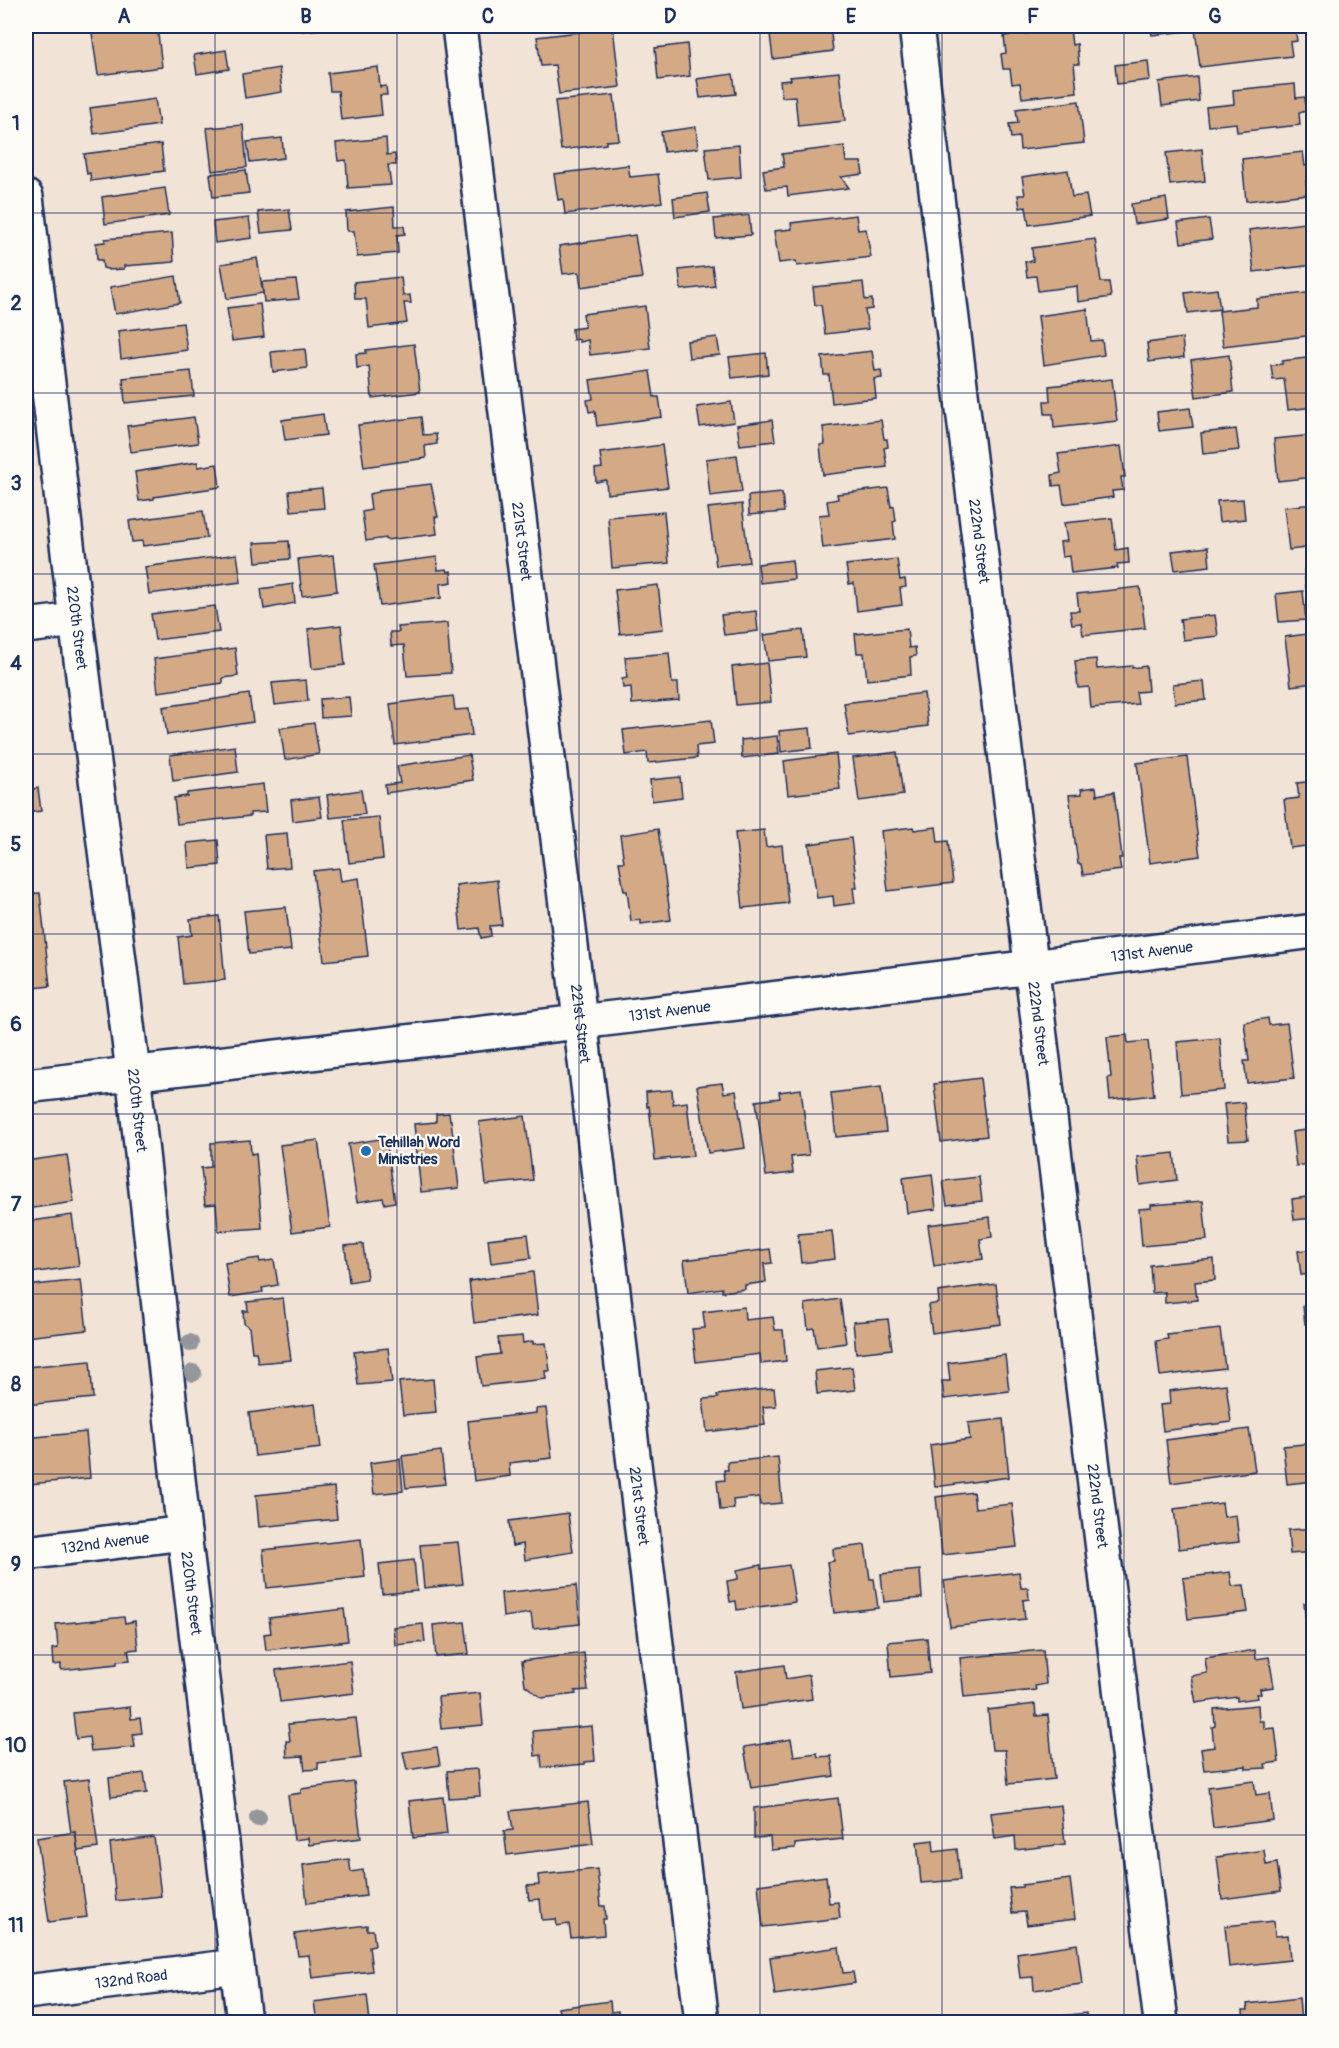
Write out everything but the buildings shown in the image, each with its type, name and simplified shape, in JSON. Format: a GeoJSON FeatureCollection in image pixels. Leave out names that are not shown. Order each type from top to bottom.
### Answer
{"type":"FeatureCollection","features":[{"type":"Feature","properties":{"kind":"street","name":"221st Street"},"geometry":{"type":"LineString","coordinates":[[459,26],[702,2022]]}},
{"type":"Feature","properties":{"kind":"street","name":"222nd Street"},"geometry":{"type":"LineString","coordinates":[[916,26],[1161,2022]]}},
{"type":"Feature","properties":{"kind":"street","name":"220th Street"},"geometry":{"type":"LineString","coordinates":[[27,213],[133,1072],[184,1533],[244,2022]]}},
{"type":"Feature","properties":{"kind":"street"},"geometry":{"type":"LineString","coordinates":[[26,626],[76,620]]}},
{"type":"Feature","properties":{"kind":"street","name":"131st Avenue"},"geometry":{"type":"LineString","coordinates":[[26,1086],[580,1022],[1314,931]]}},
{"type":"Feature","properties":{"kind":"street","name":"132nd Avenue"},"geometry":{"type":"LineString","coordinates":[[26,1553],[184,1533]]}},
{"type":"Feature","properties":{"kind":"street","name":"132nd Road"},"geometry":{"type":"LineString","coordinates":[[26,1992],[237,1966]]}},
{"type":"Feature","properties":{"kind":"place","name":"Tehillah Word Ministries"},"geometry":{"type":"Point","coordinates":[366,1151]}}]}
